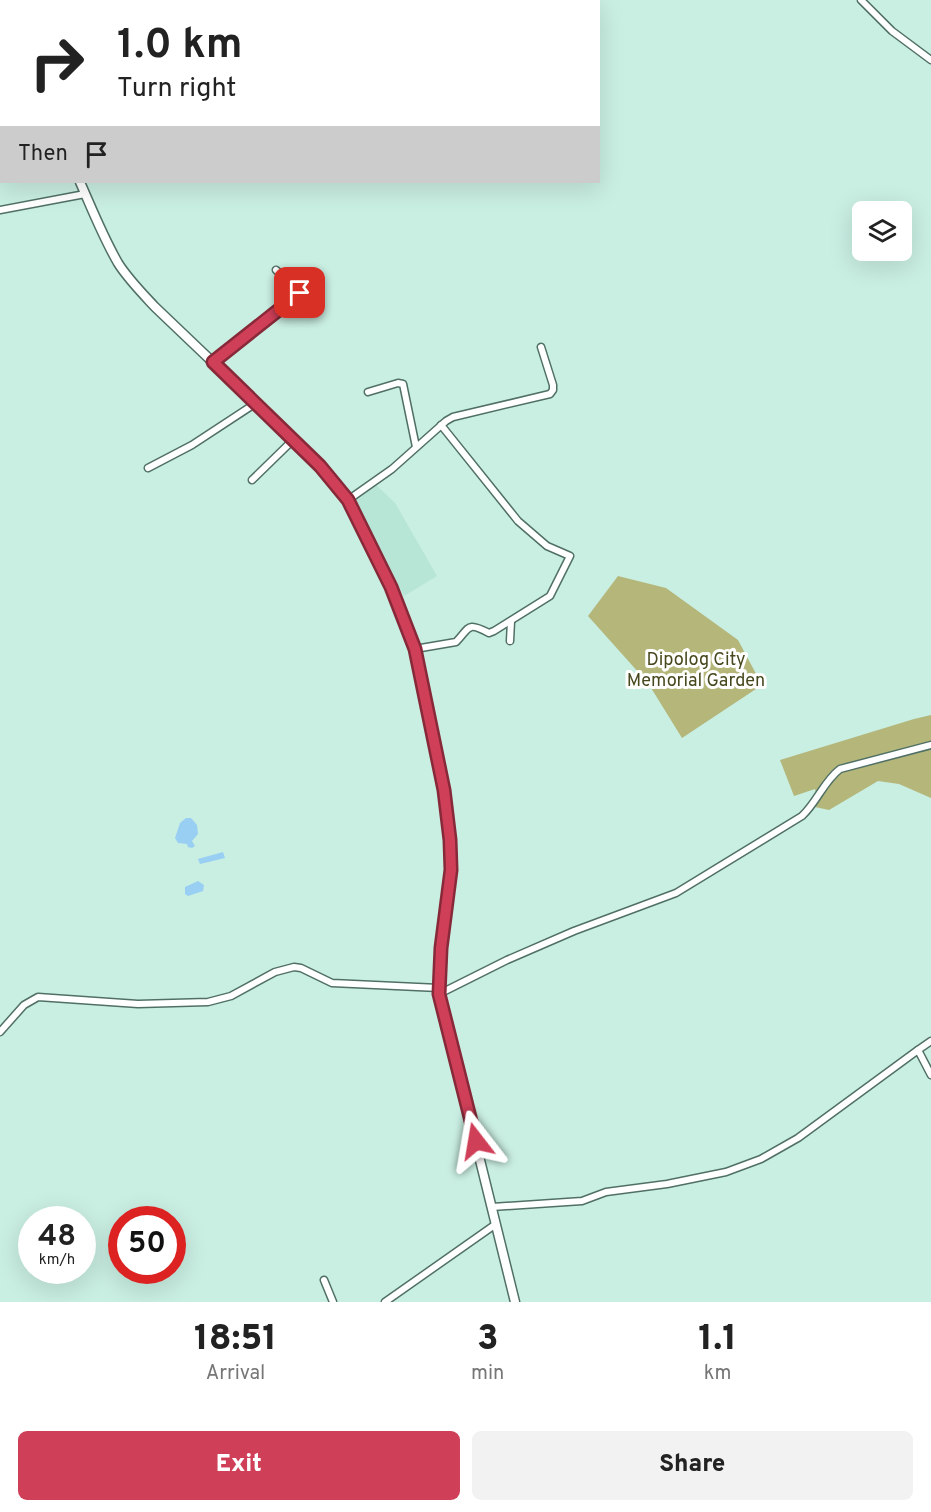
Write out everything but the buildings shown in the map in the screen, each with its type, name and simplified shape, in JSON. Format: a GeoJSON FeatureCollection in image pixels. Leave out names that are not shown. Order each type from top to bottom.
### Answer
{"type":"FeatureCollection","features":[{"type":"Feature","properties":{"kind":"main road"},"geometry":{"type":"LineString","coordinates":[[80,183],[120,266],[143,294],[320,466],[348,500],[391,587],[415,649],[444,790],[450,840],[451,870],[439,991],[515,1302]]}},
{"type":"Feature","properties":{"kind":"street"},"geometry":{"type":"LineString","coordinates":[[861,0],[892,31],[931,60]]}},
{"type":"Feature","properties":{"kind":"street"},"geometry":{"type":"LineString","coordinates":[[0,210],[86,194]]}},
{"type":"Feature","properties":{"kind":"street"},"geometry":{"type":"LineString","coordinates":[[213,362],[299,295],[298,289],[276,270]]}},
{"type":"Feature","properties":{"kind":"street"},"geometry":{"type":"LineString","coordinates":[[348,500],[372,485],[453,417],[550,394],[553,385],[541,347]]}},
{"type":"Feature","properties":{"kind":"street"},"geometry":{"type":"LineString","coordinates":[[368,392],[398,383],[403,384],[417,447]]}},
{"type":"Feature","properties":{"kind":"street"},"geometry":{"type":"LineString","coordinates":[[148,468],[192,445],[256,403]]}},
{"type":"Feature","properties":{"kind":"street"},"geometry":{"type":"LineString","coordinates":[[415,649],[456,642],[469,628],[478,627],[489,633],[511,621],[534,604],[550,596],[570,556],[547,546],[518,521],[441,425]]}},
{"type":"Feature","properties":{"kind":"street"},"geometry":{"type":"LineString","coordinates":[[252,480],[293,440]]}},
{"type":"Feature","properties":{"kind":"street"},"geometry":{"type":"LineString","coordinates":[[510,641],[511,621]]}},
{"type":"Feature","properties":{"kind":"street"},"geometry":{"type":"LineString","coordinates":[[0,1032],[24,1005],[38,997],[138,1004],[208,1002],[231,996],[275,972],[294,967],[332,983],[439,991],[574,931],[688,886],[802,816],[812,806],[835,773],[840,770],[931,745]]}},
{"type":"Feature","properties":{"kind":"street"},"geometry":{"type":"LineString","coordinates":[[492,1207],[582,1201],[606,1192],[667,1184],[726,1172],[761,1159],[798,1138],[931,1041]]}},
{"type":"Feature","properties":{"kind":"street"},"geometry":{"type":"LineString","coordinates":[[918,1050],[931,1075]]}},
{"type":"Feature","properties":{"kind":"street"},"geometry":{"type":"LineString","coordinates":[[385,1302],[496,1224]]}},
{"type":"Feature","properties":{"kind":"street"},"geometry":{"type":"LineString","coordinates":[[324,1280],[330,1301]]}},
{"type":"Feature","properties":{"kind":"shaded area"},"geometry":{"type":"Polygon","coordinates":[[[375,484],[395,503],[437,576],[404,596],[353,498],[375,484]]]}},
{"type":"Feature","properties":{"kind":"green space","name":"Dipolog City Memorial Garden"},"geometry":{"type":"Polygon","coordinates":[[[618,576],[666,588],[738,640],[762,685],[682,738],[648,683],[588,616],[618,576]]]}},
{"type":"Feature","properties":{"kind":"green space"},"geometry":{"type":"Polygon","coordinates":[[[931,715],[931,798],[899,784],[878,781],[829,810],[815,807],[817,798],[815,789],[794,796],[780,760],[931,715]]]}},
{"type":"Feature","properties":{"kind":"water"},"geometry":{"type":"Polygon","coordinates":[[[186,818],[191,818],[197,825],[198,834],[192,841],[195,846],[192,848],[187,844],[178,843],[175,838],[180,823],[186,818]]]}},
{"type":"Feature","properties":{"kind":"water"},"geometry":{"type":"Polygon","coordinates":[[[223,852],[225,858],[200,864],[198,859],[223,852]]]}},
{"type":"Feature","properties":{"kind":"water"},"geometry":{"type":"Polygon","coordinates":[[[198,881],[204,885],[203,891],[188,896],[185,894],[185,887],[198,881]]]}},
{"type":"Feature","properties":{"kind":"route"},"geometry":{"type":"LineString","coordinates":[[300,293],[213,362],[320,466],[348,500],[391,587],[415,649],[444,790],[450,840],[451,870],[441,948],[439,994],[476,1141]]}}]}
